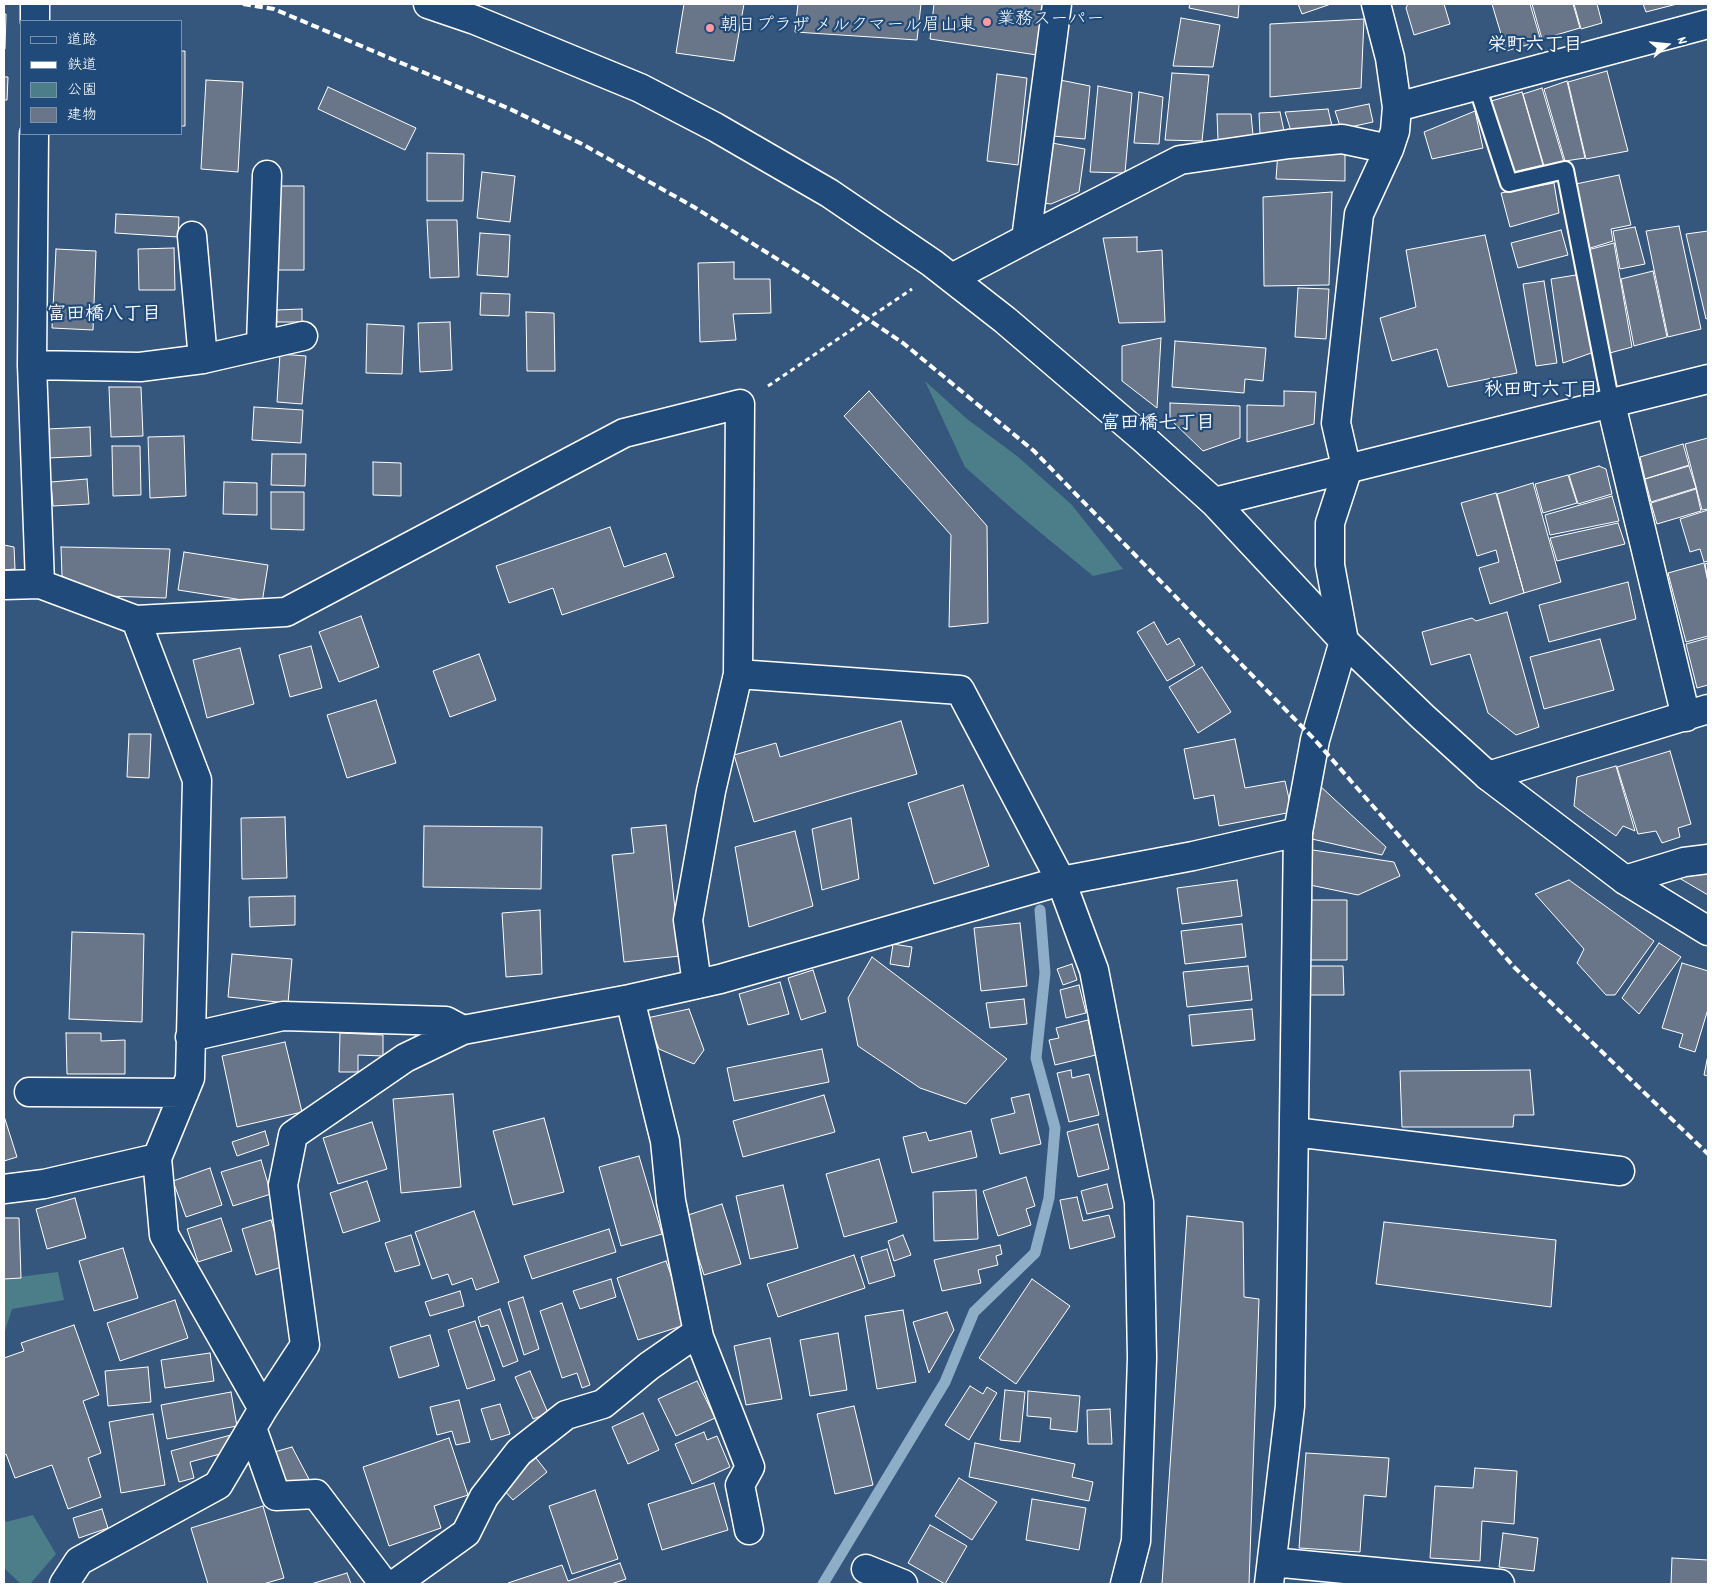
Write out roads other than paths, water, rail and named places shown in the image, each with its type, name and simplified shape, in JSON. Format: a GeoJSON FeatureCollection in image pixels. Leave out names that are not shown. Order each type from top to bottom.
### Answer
{"type":"FeatureCollection","features":[{"type":"Feature","properties":{"kind":"street"},"geometry":{"type":"LineString","coordinates":[[35,20],[36,4]]}},
{"type":"Feature","properties":{"kind":"street"},"geometry":{"type":"LineString","coordinates":[[428,4],[475,20],[640,88],[715,127],[829,193],[942,271],[1027,339],[1214,502],[1344,640],[1423,717],[1488,776],[1624,880],[1708,931]]}},
{"type":"Feature","properties":{"kind":"street"},"geometry":{"type":"LineString","coordinates":[[1026,239],[1057,4]]}},
{"type":"Feature","properties":{"kind":"street"},"geometry":{"type":"LineString","coordinates":[[1376,4],[1390,58],[1397,107],[1395,131],[1389,149],[1359,214],[1336,423],[1346,470],[1330,523],[1330,565],[1344,640],[1315,740],[1298,832],[1290,1406],[1270,1573],[1500,1584]]}},
{"type":"Feature","properties":{"kind":"street"},"geometry":{"type":"LineString","coordinates":[[1397,107],[1708,24]]}},
{"type":"Feature","properties":{"kind":"street"},"geometry":{"type":"LineString","coordinates":[[34,135],[32,364],[40,584]]}},
{"type":"Feature","properties":{"kind":"street"},"geometry":{"type":"LineString","coordinates":[[942,271],[1026,239],[1180,160],[1289,144],[1342,139],[1389,149]]}},
{"type":"Feature","properties":{"kind":"street"},"geometry":{"type":"LineString","coordinates":[[261,344],[267,175]]}},
{"type":"Feature","properties":{"kind":"street"},"geometry":{"type":"LineString","coordinates":[[192,236],[203,359]]}},
{"type":"Feature","properties":{"kind":"street"},"geometry":{"type":"LineString","coordinates":[[32,364],[140,367],[203,359],[261,344],[304,336]]}},
{"type":"Feature","properties":{"kind":"street"},"geometry":{"type":"LineString","coordinates":[[1214,502],[1708,379]]}},
{"type":"Feature","properties":{"kind":"street"},"geometry":{"type":"LineString","coordinates":[[4,584],[40,584],[136,620],[286,612],[624,433],[740,404],[738,674],[711,791],[688,920],[697,984]]}},
{"type":"Feature","properties":{"kind":"street"},"geometry":{"type":"LineString","coordinates":[[1488,776],[1697,713],[1611,404]]}},
{"type":"Feature","properties":{"kind":"street"},"geometry":{"type":"LineString","coordinates":[[136,620],[197,780],[190,1078],[157,1158],[164,1235],[257,1419],[276,1496],[316,1494],[384,1584]]}},
{"type":"Feature","properties":{"kind":"street"},"geometry":{"type":"LineString","coordinates":[[738,674],[960,690],[1061,881],[1094,970],[1139,1202],[1142,1358],[1136,1541],[1124,1584]]}},
{"type":"Feature","properties":{"kind":"street"},"geometry":{"type":"LineString","coordinates":[[64,1584],[79,1561],[218,1485],[257,1419],[305,1345],[282,1185],[293,1135],[405,1058],[463,1030],[630,999],[697,984],[1061,881],[1193,856],[1298,832]]}},
{"type":"Feature","properties":{"kind":"street"},"geometry":{"type":"LineString","coordinates":[[1624,880],[1684,862],[1708,859]]}},
{"type":"Feature","properties":{"kind":"street"},"geometry":{"type":"LineString","coordinates":[[630,999],[665,1141],[671,1201],[698,1332],[750,1467],[740,1485],[749,1530]]}},
{"type":"Feature","properties":{"kind":"street"},"geometry":{"type":"LineString","coordinates":[[190,1037],[283,1016],[446,1021],[463,1030]]}},
{"type":"Feature","properties":{"kind":"street"},"geometry":{"type":"LineString","coordinates":[[29,1092],[184,1093]]}},
{"type":"Feature","properties":{"kind":"street"},"geometry":{"type":"LineString","coordinates":[[1294,1132],[1620,1171]]}},
{"type":"Feature","properties":{"kind":"street"},"geometry":{"type":"LineString","coordinates":[[4,1189],[44,1184],[157,1158]]}},
{"type":"Feature","properties":{"kind":"street"},"geometry":{"type":"LineString","coordinates":[[395,1584],[466,1533],[484,1497],[520,1452],[566,1415],[603,1404],[649,1366],[698,1332]]}},
{"type":"Feature","properties":{"kind":"street"},"geometry":{"type":"LineString","coordinates":[[866,1569],[903,1584]]}},
{"type":"Feature","properties":{"kind":"lane"},"geometry":{"type":"LineString","coordinates":[[1477,86],[1509,184],[1565,170],[1611,404]]}},
{"type":"Feature","properties":{"kind":"waterway"},"geometry":{"type":"LineString","coordinates":[[823,1584],[945,1382],[974,1312],[1035,1253],[1049,1198],[1055,1128],[1036,1058],[1045,973],[1040,910]]}},
{"type":"Feature","properties":{"kind":"railway"},"geometry":{"type":"LineString","coordinates":[[243,4],[274,9],[510,109],[582,144],[694,207],[806,277],[903,343],[1034,451],[1315,740],[1514,967],[1708,1154]]}},
{"type":"Feature","properties":{"kind":"place","name":"業務スーパー"},"geometry":{"type":"Point","coordinates":[987,22]}},
{"type":"Feature","properties":{"kind":"place","name":"朝日プラザ メルクマール眉山東"},"geometry":{"type":"Point","coordinates":[710,28]}},
{"type":"Feature","properties":{"kind":"district","name":"栄町六丁目"},"geometry":{"type":"Point","coordinates":[1535,47]}},
{"type":"Feature","properties":{"kind":"district","name":"富田橋八丁目"},"geometry":{"type":"Point","coordinates":[104,316]}},
{"type":"Feature","properties":{"kind":"district","name":"秋田町六丁目"},"geometry":{"type":"Point","coordinates":[1541,392]}},
{"type":"Feature","properties":{"kind":"district","name":"富田橋七丁目"},"geometry":{"type":"Point","coordinates":[1158,425]}}]}
